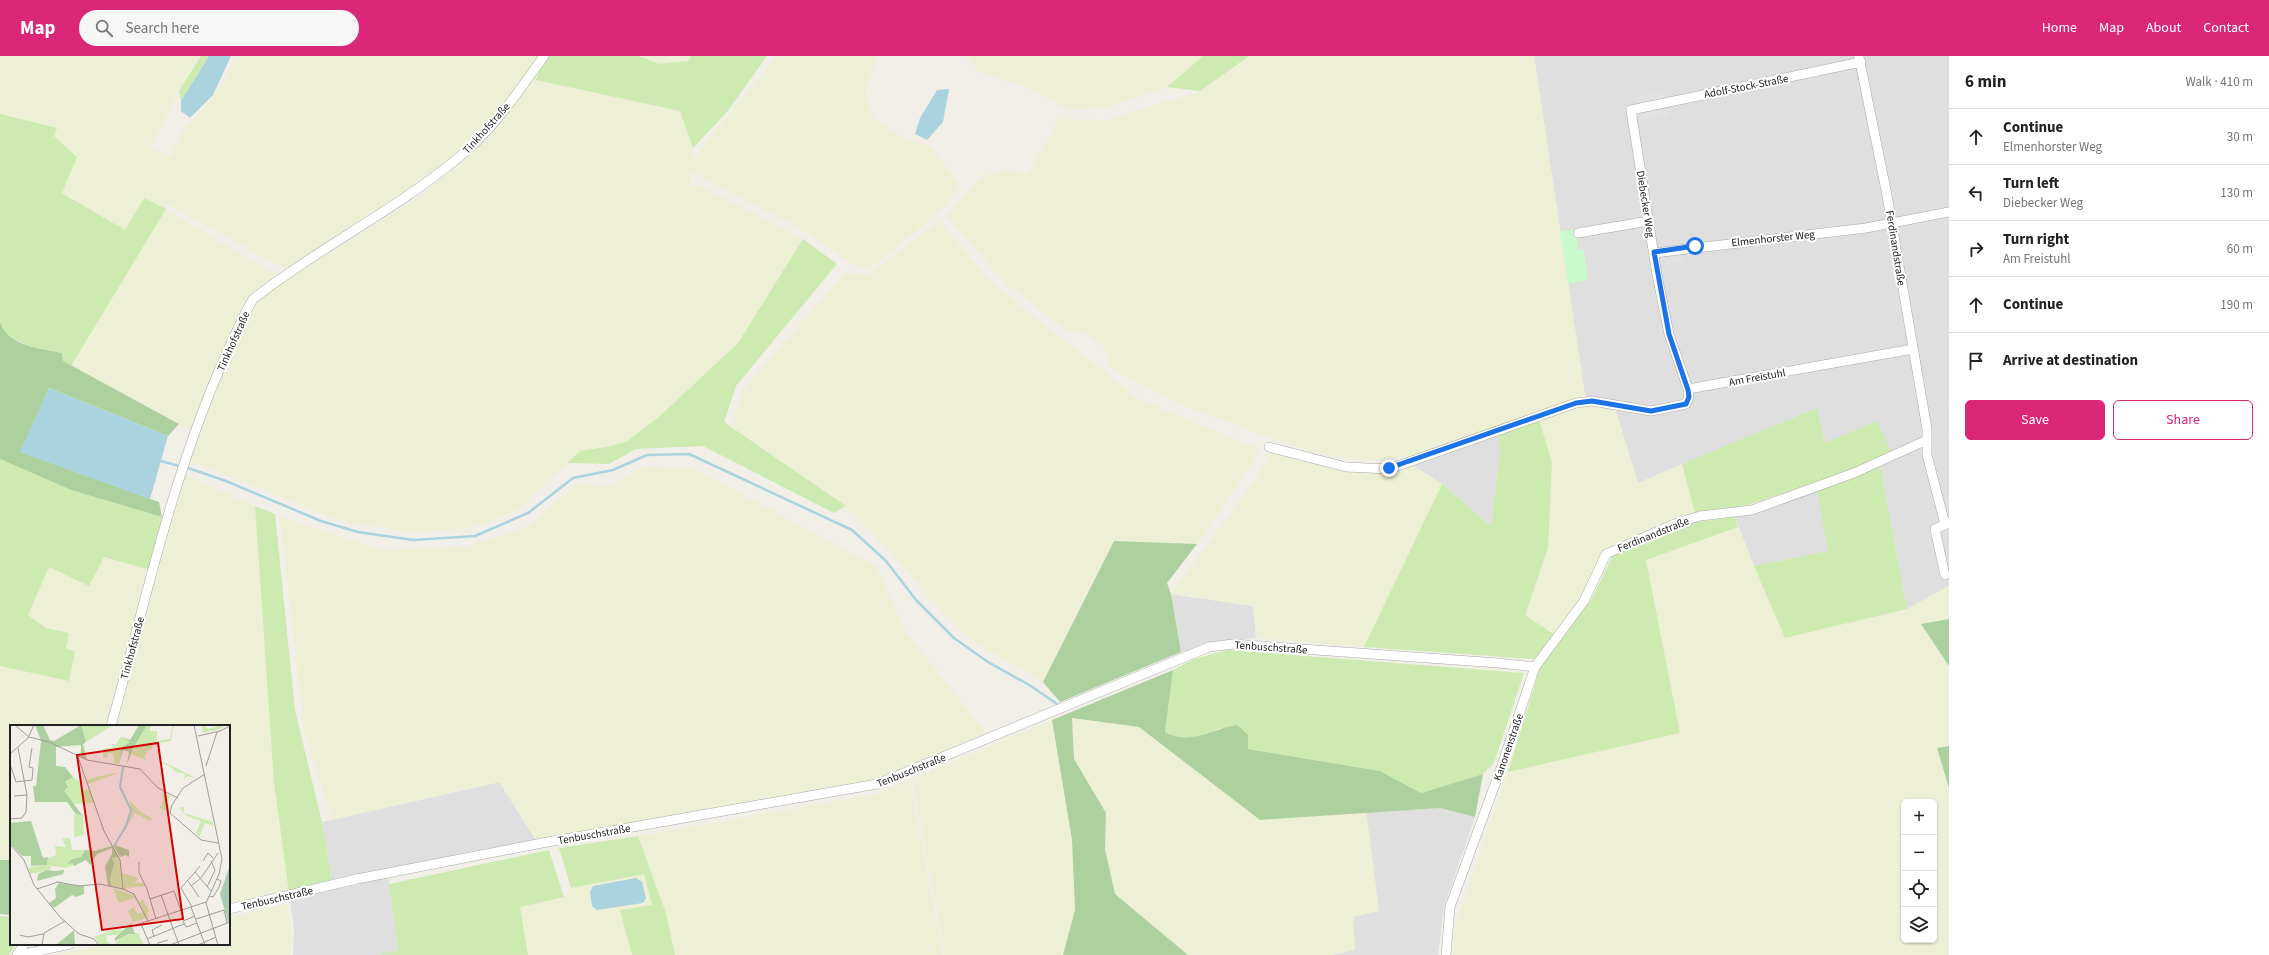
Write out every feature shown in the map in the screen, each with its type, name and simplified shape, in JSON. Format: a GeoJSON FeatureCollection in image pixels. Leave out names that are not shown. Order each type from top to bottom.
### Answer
{"type":"FeatureCollection","features":[{"type":"Feature","properties":{"kind":"street","name":"Tinkhofstraße"},"geometry":{"type":"LineString","coordinates":[[111,725],[180,471],[206,402],[241,319],[253,299],[416,190],[459,158],[490,127],[544,56]]}},
{"type":"Feature","properties":{"kind":"street","name":"Adolf-Stock-Straße"},"geometry":{"type":"LineString","coordinates":[[1631,110],[1860,59]]}},
{"type":"Feature","properties":{"kind":"street","name":"Ferdinandstraße"},"geometry":{"type":"LineString","coordinates":[[1860,59],[1892,224],[1927,440],[1927,455],[1947,524]]}},
{"type":"Feature","properties":{"kind":"street","name":"Diebecker Weg"},"geometry":{"type":"LineString","coordinates":[[1631,110],[1669,334],[1688,390]]}},
{"type":"Feature","properties":{"kind":"street","name":"Elmenhorster Weg"},"geometry":{"type":"LineString","coordinates":[[1654,252],[1892,224],[1949,212]]}},
{"type":"Feature","properties":{"kind":"street"},"geometry":{"type":"LineString","coordinates":[[1578,233],[1649,221]]}},
{"type":"Feature","properties":{"kind":"street","name":"Am Freistuhl"},"geometry":{"type":"LineString","coordinates":[[1688,390],[1913,349]]}},
{"type":"Feature","properties":{"kind":"street"},"geometry":{"type":"LineString","coordinates":[[1269,447],[1346,467],[1389,468],[1576,403],[1592,401],[1651,411],[1686,404],[1689,397],[1688,390]]}},
{"type":"Feature","properties":{"kind":"street","name":"Ferdinandstraße"},"geometry":{"type":"LineString","coordinates":[[1606,554],[1681,522],[1700,516],[1752,510],[1854,473],[1927,440]]}},
{"type":"Feature","properties":{"kind":"street"},"geometry":{"type":"LineString","coordinates":[[1945,575],[1935,534],[1938,526],[1947,524]]}},
{"type":"Feature","properties":{"kind":"street","name":"Kanonenstraße"},"geometry":{"type":"LineString","coordinates":[[1446,955],[1450,907],[1501,768],[1535,667],[1584,601],[1606,554]]}},
{"type":"Feature","properties":{"kind":"street","name":"Tenbuschstraße"},"geometry":{"type":"LineString","coordinates":[[230,908],[357,879],[542,843],[877,784],[1209,647],[1233,644],[1535,667]]}},
{"type":"Feature","properties":{"kind":"street"},"geometry":{"type":"LineString","coordinates":[[17,955],[23,945]]}},
{"type":"Feature","properties":{"kind":"street"},"geometry":{"type":"LineString","coordinates":[[21,955],[66,945]]}},
{"type":"Feature","properties":{"kind":"shaded area"},"geometry":{"type":"Polygon","coordinates":[[[1534,56],[1949,56],[1949,586],[1907,609],[1880,465],[1825,443],[1817,408],[1638,483],[1615,408],[1585,395],[1534,56]]]}},
{"type":"Feature","properties":{"kind":"shaded area"},"geometry":{"type":"Polygon","coordinates":[[[1664,92],[1665,98],[1636,104],[1635,98],[1664,92]]]}},
{"type":"Feature","properties":{"kind":"shaded area"},"geometry":{"type":"Polygon","coordinates":[[[1668,109],[1669,115],[1642,120],[1640,114],[1668,109]]]}},
{"type":"Feature","properties":{"kind":"shaded area"},"geometry":{"type":"Polygon","coordinates":[[[1683,256],[1684,262],[1665,265],[1664,259],[1683,256]]]}},
{"type":"Feature","properties":{"kind":"shaded area"},"geometry":{"type":"Polygon","coordinates":[[[1498,434],[1500,453],[1491,526],[1442,484],[1412,465],[1498,434]]]}},
{"type":"Feature","properties":{"kind":"shaded area"},"geometry":{"type":"Polygon","coordinates":[[[1817,491],[1829,551],[1754,566],[1735,517],[1817,491]]]}},
{"type":"Feature","properties":{"kind":"shaded area"},"geometry":{"type":"Polygon","coordinates":[[[1171,594],[1253,606],[1256,638],[1221,641],[1181,652],[1171,594]]]}},
{"type":"Feature","properties":{"kind":"shaded area"},"geometry":{"type":"Polygon","coordinates":[[[500,782],[537,842],[388,874],[398,950],[378,955],[293,955],[294,930],[289,893],[332,883],[322,822],[500,782]]]}},
{"type":"Feature","properties":{"kind":"shaded area"},"geometry":{"type":"Polygon","coordinates":[[[1440,808],[1475,817],[1444,907],[1438,955],[1330,955],[1355,950],[1353,916],[1379,910],[1366,812],[1440,808]]]}},
{"type":"Feature","properties":{"kind":"green space"},"geometry":{"type":"Polygon","coordinates":[[[0,56],[201,56],[179,91],[151,148],[171,156],[181,134],[223,85],[234,56],[543,56],[536,80],[680,111],[693,148],[692,160],[776,56],[875,56],[876,62],[865,89],[868,106],[878,123],[904,138],[930,146],[960,186],[942,209],[883,259],[869,267],[856,266],[806,232],[691,172],[690,185],[700,185],[803,239],[738,343],[660,416],[626,442],[580,451],[518,509],[472,528],[412,532],[345,523],[189,460],[213,397],[252,310],[271,290],[422,195],[493,134],[484,129],[454,158],[373,215],[287,270],[167,204],[166,210],[277,275],[257,288],[244,302],[191,429],[71,366],[166,209],[144,198],[125,230],[62,193],[77,157],[54,136],[56,128],[0,114],[0,56]]]}},
{"type":"Feature","properties":{"kind":"green space"},"geometry":{"type":"Polygon","coordinates":[[[201,56],[209,56],[181,101],[179,91],[201,56]]]}},
{"type":"Feature","properties":{"kind":"green space"},"geometry":{"type":"Polygon","coordinates":[[[548,56],[639,56],[659,64],[688,61],[691,56],[767,56],[727,112],[693,148],[680,111],[536,80],[539,71],[548,56]]]}},
{"type":"Feature","properties":{"kind":"green space"},"geometry":{"type":"Polygon","coordinates":[[[639,56],[691,56],[688,61],[659,64],[639,56]]]}},
{"type":"Feature","properties":{"kind":"green space"},"geometry":{"type":"Polygon","coordinates":[[[966,56],[1203,56],[1167,87],[1105,108],[1068,110],[1030,88],[980,72],[966,56]]]}},
{"type":"Feature","properties":{"kind":"green space"},"geometry":{"type":"Polygon","coordinates":[[[1203,56],[1249,56],[1200,91],[1167,87],[1203,56]]]}},
{"type":"Feature","properties":{"kind":"green space"},"geometry":{"type":"Polygon","coordinates":[[[1249,56],[1534,56],[1585,395],[1426,452],[1383,461],[1313,453],[1184,406],[1109,367],[1107,350],[1083,332],[1068,332],[1006,283],[946,216],[981,177],[1002,170],[1028,173],[1059,119],[1107,120],[1200,91],[1249,56]]]}},
{"type":"Feature","properties":{"kind":"green space"},"geometry":{"type":"Polygon","coordinates":[[[0,114],[57,128],[54,136],[77,157],[62,193],[125,230],[144,198],[166,209],[71,366],[63,361],[62,353],[26,345],[18,341],[4,330],[0,322],[0,114]]]}},
{"type":"Feature","properties":{"kind":"green space"},"geometry":{"type":"Polygon","coordinates":[[[939,221],[992,283],[1139,399],[1260,450],[1197,544],[1114,541],[1083,598],[1043,682],[974,642],[928,597],[890,551],[846,506],[731,426],[743,390],[845,273],[869,274],[939,221]]]}},
{"type":"Feature","properties":{"kind":"green space"},"geometry":{"type":"Polygon","coordinates":[[[1575,229],[1578,250],[1584,249],[1588,280],[1568,284],[1560,232],[1575,229]]]}},
{"type":"Feature","properties":{"kind":"green space"},"geometry":{"type":"Polygon","coordinates":[[[803,239],[837,264],[736,386],[724,422],[846,506],[834,513],[703,446],[636,449],[609,464],[567,463],[580,451],[626,442],[660,416],[738,343],[803,239]]]}},
{"type":"Feature","properties":{"kind":"green space"},"geometry":{"type":"Polygon","coordinates":[[[0,322],[4,330],[18,341],[36,348],[62,353],[63,361],[179,424],[168,436],[49,388],[21,452],[159,502],[162,517],[71,490],[0,459],[0,322]]]}},
{"type":"Feature","properties":{"kind":"green space"},"geometry":{"type":"Polygon","coordinates":[[[1589,403],[1615,408],[1638,483],[1682,464],[1695,513],[1602,553],[1582,601],[1555,635],[1525,615],[1548,548],[1552,463],[1539,419],[1589,403]]]}},
{"type":"Feature","properties":{"kind":"green space"},"geometry":{"type":"Polygon","coordinates":[[[1817,408],[1825,443],[1877,421],[1892,453],[1850,471],[1748,505],[1695,513],[1682,464],[1817,408]]]}},
{"type":"Feature","properties":{"kind":"green space"},"geometry":{"type":"Polygon","coordinates":[[[1539,419],[1552,463],[1548,548],[1525,615],[1555,635],[1534,659],[1364,647],[1442,484],[1491,526],[1500,453],[1498,434],[1539,419]]]}},
{"type":"Feature","properties":{"kind":"green space"},"geometry":{"type":"Polygon","coordinates":[[[1272,452],[1299,460],[1346,470],[1412,465],[1442,484],[1364,647],[1256,638],[1253,606],[1171,594],[1257,477],[1272,452]]]}},
{"type":"Feature","properties":{"kind":"green space"},"geometry":{"type":"Polygon","coordinates":[[[0,459],[71,490],[162,517],[150,570],[104,557],[89,586],[49,567],[28,615],[46,628],[69,633],[66,649],[75,651],[69,681],[0,666],[0,459]]]}},
{"type":"Feature","properties":{"kind":"green space"},"geometry":{"type":"Polygon","coordinates":[[[1880,465],[1907,609],[1785,638],[1754,566],[1828,551],[1817,491],[1880,465]]]}},
{"type":"Feature","properties":{"kind":"green space"},"geometry":{"type":"Polygon","coordinates":[[[646,466],[694,469],[876,566],[905,631],[986,733],[875,780],[537,842],[499,782],[332,820],[304,729],[280,517],[383,551],[468,546],[526,528],[576,484],[608,487],[646,466]]]}},
{"type":"Feature","properties":{"kind":"green space"},"geometry":{"type":"Polygon","coordinates":[[[184,475],[255,506],[274,783],[289,893],[230,906],[230,725],[116,725],[184,475]]]}},
{"type":"Feature","properties":{"kind":"green space"},"geometry":{"type":"Polygon","coordinates":[[[255,506],[275,514],[295,710],[322,822],[332,883],[289,893],[274,783],[255,506]]]}},
{"type":"Feature","properties":{"kind":"green space"},"geometry":{"type":"Polygon","coordinates":[[[1735,517],[1738,527],[1646,560],[1680,733],[1508,772],[1540,668],[1592,598],[1614,553],[1696,522],[1735,517]]]}},
{"type":"Feature","properties":{"kind":"green space"},"geometry":{"type":"Polygon","coordinates":[[[1738,527],[1785,638],[1907,609],[1949,586],[1949,619],[1921,624],[1949,666],[1949,746],[1937,748],[1949,788],[1949,955],[1453,955],[1456,921],[1508,772],[1680,733],[1646,560],[1738,527]]]}},
{"type":"Feature","properties":{"kind":"green space"},"geometry":{"type":"Polygon","coordinates":[[[1114,541],[1197,544],[1167,583],[1171,594],[1181,652],[1060,702],[1043,682],[1114,541]]]}},
{"type":"Feature","properties":{"kind":"green space"},"geometry":{"type":"Polygon","coordinates":[[[104,557],[150,570],[107,725],[10,725],[10,860],[0,860],[0,666],[69,680],[75,651],[66,649],[69,633],[46,628],[28,615],[49,567],[89,585],[104,557]]]}},
{"type":"Feature","properties":{"kind":"green space"},"geometry":{"type":"Polygon","coordinates":[[[1949,619],[1949,666],[1921,624],[1949,619]]]}},
{"type":"Feature","properties":{"kind":"green space"},"geometry":{"type":"Polygon","coordinates":[[[1227,650],[1524,673],[1494,763],[1483,774],[1421,793],[1380,771],[1248,749],[1220,728],[1206,734],[1186,738],[1165,732],[1173,670],[1194,659],[1227,650]]]}},
{"type":"Feature","properties":{"kind":"green space"},"geometry":{"type":"Polygon","coordinates":[[[1173,670],[1165,732],[1174,736],[1192,737],[1237,725],[1248,735],[1248,749],[1380,771],[1421,793],[1483,774],[1475,817],[1440,808],[1260,820],[1139,727],[1072,718],[1074,759],[1106,813],[1105,849],[1115,894],[1188,955],[1063,955],[1075,910],[1072,840],[1052,720],[1173,670]]]}},
{"type":"Feature","properties":{"kind":"green space"},"geometry":{"type":"Polygon","coordinates":[[[1072,718],[1139,727],[1260,820],[1366,812],[1379,911],[1353,917],[1355,950],[1330,955],[1188,955],[1115,894],[1105,849],[1106,813],[1074,759],[1072,718]]]}},
{"type":"Feature","properties":{"kind":"green space"},"geometry":{"type":"Polygon","coordinates":[[[1052,720],[1072,840],[1075,910],[1063,955],[945,955],[912,779],[1052,720]]]}},
{"type":"Feature","properties":{"kind":"green space"},"geometry":{"type":"Polygon","coordinates":[[[1949,746],[1949,788],[1937,748],[1949,746]]]}},
{"type":"Feature","properties":{"kind":"green space"},"geometry":{"type":"Polygon","coordinates":[[[910,781],[943,955],[675,955],[666,913],[638,836],[876,794],[910,781]]]}},
{"type":"Feature","properties":{"kind":"green space"},"geometry":{"type":"Polygon","coordinates":[[[638,836],[666,913],[675,955],[632,955],[620,910],[652,905],[644,874],[571,888],[559,848],[638,836]]]}},
{"type":"Feature","properties":{"kind":"green space"},"geometry":{"type":"Polygon","coordinates":[[[549,850],[564,897],[520,907],[528,955],[378,955],[398,950],[389,884],[549,850]]]}},
{"type":"Feature","properties":{"kind":"green space"},"geometry":{"type":"Polygon","coordinates":[[[0,860],[10,860],[10,915],[0,914],[0,860]]]}},
{"type":"Feature","properties":{"kind":"green space"},"geometry":{"type":"Polygon","coordinates":[[[644,874],[652,905],[620,910],[632,955],[528,955],[520,907],[564,897],[571,888],[644,874]]]}},
{"type":"Feature","properties":{"kind":"green space"},"geometry":{"type":"Polygon","coordinates":[[[287,904],[291,931],[290,955],[58,955],[103,945],[230,945],[230,917],[287,904]]]}},
{"type":"Feature","properties":{"kind":"green space"},"geometry":{"type":"Polygon","coordinates":[[[0,916],[10,917],[10,945],[15,945],[9,955],[0,955],[0,916]]]}},
{"type":"Feature","properties":{"kind":"water"},"geometry":{"type":"Polygon","coordinates":[[[209,56],[231,56],[213,95],[190,118],[181,111],[181,101],[209,56]]]}},
{"type":"Feature","properties":{"kind":"water"},"geometry":{"type":"Polygon","coordinates":[[[949,89],[943,122],[927,140],[915,134],[920,118],[937,90],[949,89]]]}},
{"type":"Feature","properties":{"kind":"water"},"geometry":{"type":"Polygon","coordinates":[[[49,388],[168,436],[150,499],[20,452],[49,388]]]}},
{"type":"Feature","properties":{"kind":"water"},"geometry":{"type":"Polygon","coordinates":[[[636,878],[642,882],[646,898],[643,903],[597,910],[592,906],[590,892],[593,886],[636,878]]]}},
{"type":"Feature","properties":{"kind":"waterway"},"geometry":{"type":"LineString","coordinates":[[188,468],[226,481],[321,521],[358,532],[413,540],[475,536],[528,513],[573,478],[613,470],[647,455],[689,454],[852,530],[886,561],[916,600],[954,638],[988,662],[1031,686],[1057,704]]}},
{"type":"Feature","properties":{"kind":"waterway"},"geometry":{"type":"LineString","coordinates":[[161,461],[179,466]]}},
{"type":"Feature","properties":{"kind":"route"},"geometry":{"type":"LineString","coordinates":[[1389,468],[1427,457],[1576,403],[1592,401],[1651,411],[1686,404],[1689,397],[1688,390],[1669,334],[1654,252],[1695,246]]}}]}
